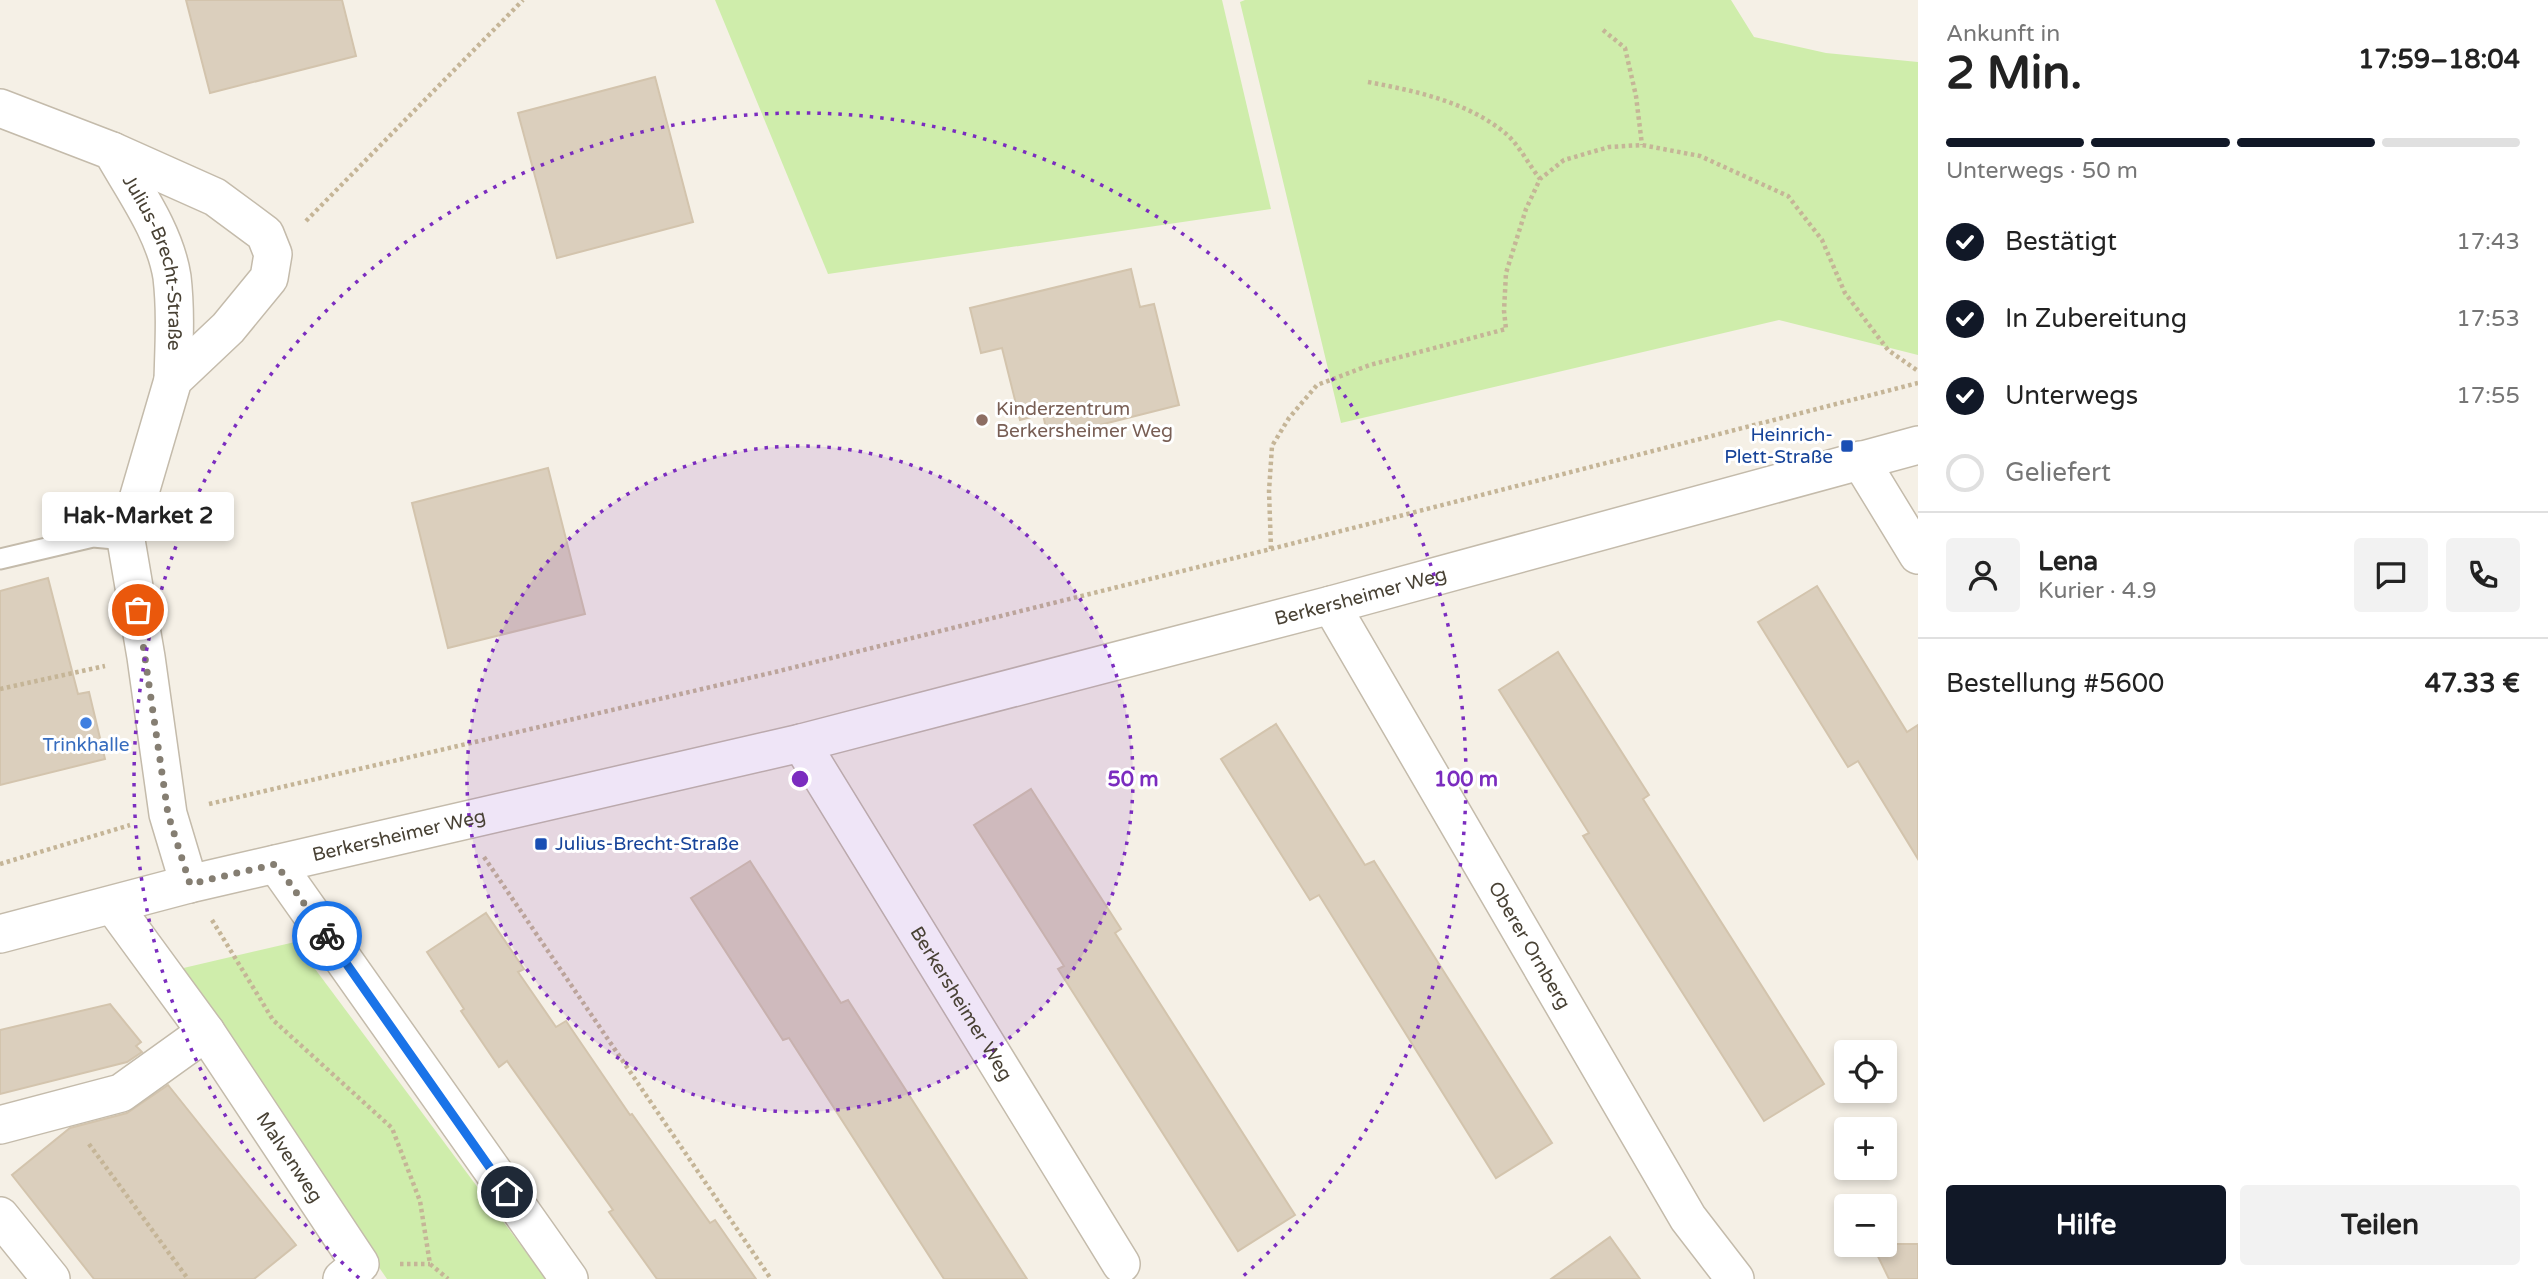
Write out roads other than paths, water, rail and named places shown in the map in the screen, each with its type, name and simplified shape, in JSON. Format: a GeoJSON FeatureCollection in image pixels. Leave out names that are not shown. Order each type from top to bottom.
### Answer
{"type":"FeatureCollection","features":[{"type":"Feature","properties":{"kind":"street","name":"Julius-Brecht-Straße"},"geometry":{"type":"LineString","coordinates":[[0,108],[112,150],[215,197],[265,234],[273,254],[270,278],[229,328],[173,380]]}},
{"type":"Feature","properties":{"kind":"street","name":"Julius-Brecht-Straße"},"geometry":{"type":"LineString","coordinates":[[112,150],[157,232],[171,275],[174,317],[173,380],[126,540],[168,814],[190,884]]}},
{"type":"Feature","properties":{"kind":"street","name":"Berkersheimer Weg"},"geometry":{"type":"LineString","coordinates":[[0,934],[190,884],[801,743],[1331,605],[1918,445]]}},
{"type":"Feature","properties":{"kind":"street"},"geometry":{"type":"LineString","coordinates":[[1860,460],[1918,555]]}},
{"type":"Feature","properties":{"kind":"street","name":"Oberer Ornberg"},"geometry":{"type":"LineString","coordinates":[[1331,605],[1688,1218],[1735,1279]]}},
{"type":"Feature","properties":{"kind":"street","name":"Berkersheimer Weg"},"geometry":{"type":"LineString","coordinates":[[801,743],[1121,1264]]}},
{"type":"Feature","properties":{"kind":"street"},"geometry":{"type":"LineString","coordinates":[[276,864],[569,1279]]}},
{"type":"Feature","properties":{"kind":"street","name":"Malvenweg"},"geometry":{"type":"LineString","coordinates":[[113,905],[206,1032],[360,1264],[342,1279]]}},
{"type":"Feature","properties":{"kind":"street"},"geometry":{"type":"LineString","coordinates":[[0,1125],[121,1093],[206,1032]]}},
{"type":"Feature","properties":{"kind":"street"},"geometry":{"type":"LineString","coordinates":[[0,1216],[51,1279]]}},
{"type":"Feature","properties":{"kind":"lane"},"geometry":{"type":"LineString","coordinates":[[0,559],[93,537],[126,540]]}},
{"type":"Feature","properties":{"kind":"place","name":"Kinderzentrum Berkersheimer Weg"},"geometry":{"type":"Point","coordinates":[982,420]}},
{"type":"Feature","properties":{"kind":"place","name":"Heinrich- Plett-Straße"},"geometry":{"type":"Point","coordinates":[1847,446]}},
{"type":"Feature","properties":{"kind":"place","name":"Hak-Market 2"},"geometry":{"type":"Point","coordinates":[138,610]}},
{"type":"Feature","properties":{"kind":"place","name":"Trinkhalle"},"geometry":{"type":"Point","coordinates":[86,723]}},
{"type":"Feature","properties":{"kind":"place","name":"Julius-Brecht-Straße"},"geometry":{"type":"Point","coordinates":[541,844]}}]}
